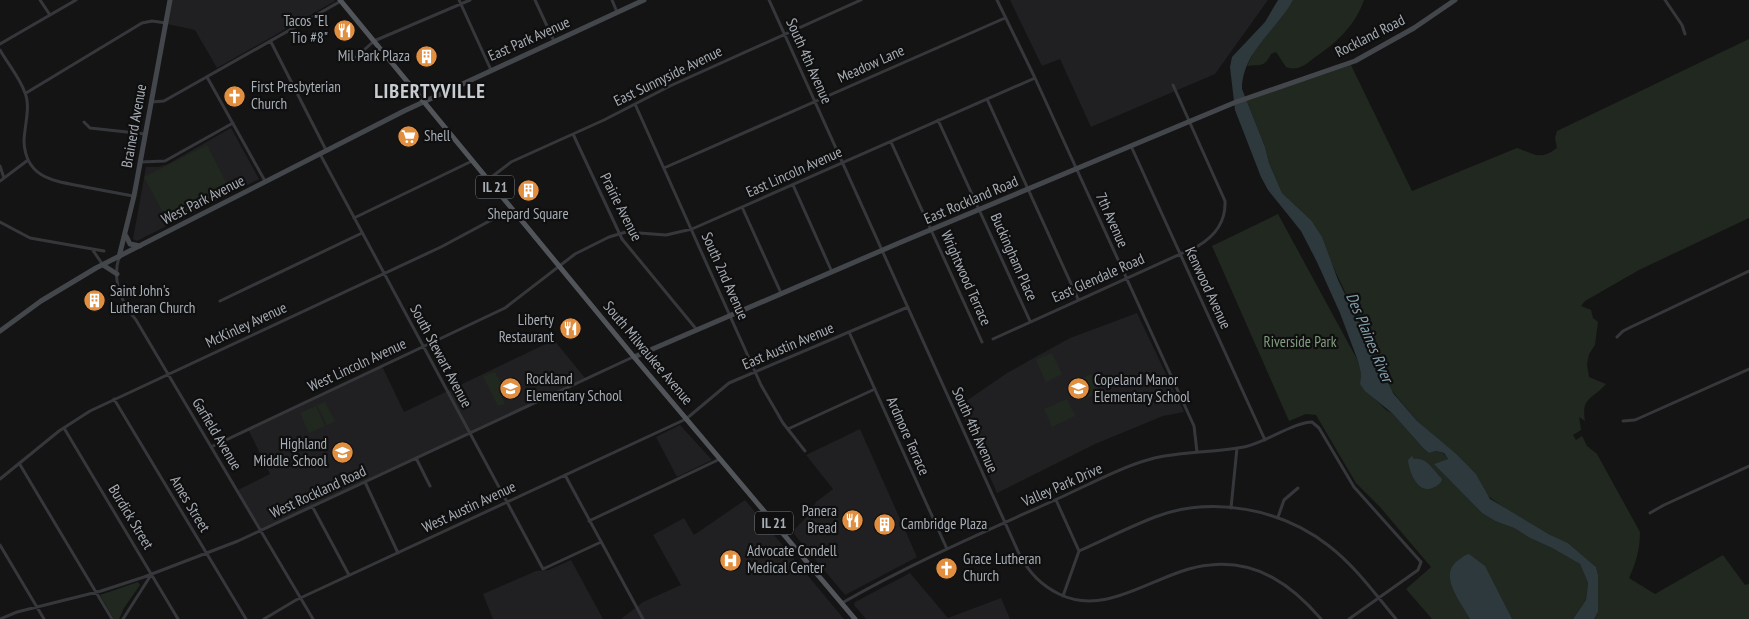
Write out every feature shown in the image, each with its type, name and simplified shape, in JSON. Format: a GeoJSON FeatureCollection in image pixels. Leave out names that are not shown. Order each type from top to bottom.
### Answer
{"type":"FeatureCollection","features":[{"type":"Feature","properties":{"kind":"main road","name":"IL 21"},"geometry":{"type":"LineString","coordinates":[[340,1],[424,101]]}},
{"type":"Feature","properties":{"kind":"main road","name":"South Milwaukee Avenue"},"geometry":{"type":"LineString","coordinates":[[424,101],[686,419],[855,619]]}},
{"type":"Feature","properties":{"kind":"street"},"geometry":{"type":"LineString","coordinates":[[40,0],[50,15]]}},
{"type":"Feature","properties":{"kind":"street"},"geometry":{"type":"LineString","coordinates":[[0,44],[76,0]]}},
{"type":"Feature","properties":{"kind":"street","name":"Brainerd Avenue"},"geometry":{"type":"LineString","coordinates":[[119,257],[126,236],[134,196],[170,0]]}},
{"type":"Feature","properties":{"kind":"street"},"geometry":{"type":"LineString","coordinates":[[354,59],[374,41],[425,18],[441,13],[460,2],[470,0]]}},
{"type":"Feature","properties":{"kind":"street"},"geometry":{"type":"LineString","coordinates":[[535,0],[554,42]]}},
{"type":"Feature","properties":{"kind":"street"},"geometry":{"type":"LineString","coordinates":[[612,0],[618,13]]}},
{"type":"Feature","properties":{"kind":"street","name":"East Park Avenue"},"geometry":{"type":"LineString","coordinates":[[424,101],[644,0]]}},
{"type":"Feature","properties":{"kind":"street","name":"South 4th Avenue"},"geometry":{"type":"LineString","coordinates":[[769,0],[1021,558],[1036,579],[1063,596],[1076,600],[1102,602],[1120,597],[1193,567],[1211,564],[1235,566],[1255,570],[1289,587],[1321,619]]}},
{"type":"Feature","properties":{"kind":"street","name":"East Sunnyside Avenue"},"geometry":{"type":"LineString","coordinates":[[489,180],[511,162],[670,86],[861,0]]}},
{"type":"Feature","properties":{"kind":"street","name":"7th Avenue"},"geometry":{"type":"LineString","coordinates":[[997,0],[1035,78],[1194,426],[1197,452]]}},
{"type":"Feature","properties":{"kind":"street","name":"Rockland Road"},"geometry":{"type":"LineString","coordinates":[[1321,74],[1355,61],[1383,46],[1455,0]]}},
{"type":"Feature","properties":{"kind":"street"},"geometry":{"type":"LineString","coordinates":[[1665,0],[1682,25],[1685,34]]}},
{"type":"Feature","properties":{"kind":"street"},"geometry":{"type":"LineString","coordinates":[[151,102],[164,101],[271,42],[340,1]]}},
{"type":"Feature","properties":{"kind":"street"},"geometry":{"type":"LineString","coordinates":[[460,2],[491,70]]}},
{"type":"Feature","properties":{"kind":"street","name":"Meadow Lane"},"geometry":{"type":"LineString","coordinates":[[664,168],[1005,18]]}},
{"type":"Feature","properties":{"kind":"street"},"geometry":{"type":"LineString","coordinates":[[26,93],[142,23],[166,23]]}},
{"type":"Feature","properties":{"kind":"street"},"geometry":{"type":"LineString","coordinates":[[271,42],[326,150]]}},
{"type":"Feature","properties":{"kind":"street"},"geometry":{"type":"LineString","coordinates":[[0,50],[26,93],[25,152],[36,171],[55,181],[134,196]]}},
{"type":"Feature","properties":{"kind":"street","name":"East Rockland Road"},"geometry":{"type":"LineString","coordinates":[[634,356],[1224,107],[1256,94],[1321,74]]}},
{"type":"Feature","properties":{"kind":"street"},"geometry":{"type":"LineString","coordinates":[[206,77],[266,182]]}},
{"type":"Feature","properties":{"kind":"street","name":"East Lincoln Avenue"},"geometry":{"type":"LineString","coordinates":[[560,266],[587,246],[620,234],[631,232],[666,235],[692,230],[1035,78]]}},
{"type":"Feature","properties":{"kind":"street"},"geometry":{"type":"LineString","coordinates":[[1173,85],[1190,122]]}},
{"type":"Feature","properties":{"kind":"street"},"geometry":{"type":"LineString","coordinates":[[987,99],[1078,299]]}},
{"type":"Feature","properties":{"kind":"street","name":"West Park Avenue"},"geometry":{"type":"LineString","coordinates":[[0,332],[41,300],[96,268],[424,101]]}},
{"type":"Feature","properties":{"kind":"street","name":"South 2nd Avenue"},"geometry":{"type":"LineString","coordinates":[[635,104],[770,402],[805,452]]}},
{"type":"Feature","properties":{"kind":"street","name":"Buckingham Place"},"geometry":{"type":"LineString","coordinates":[[938,120],[981,210],[1030,321]]}},
{"type":"Feature","properties":{"kind":"street"},"geometry":{"type":"LineString","coordinates":[[84,122],[90,128],[145,134]]}},
{"type":"Feature","properties":{"kind":"street","name":"East Glendale Road"},"geometry":{"type":"LineString","coordinates":[[993,339],[1198,246],[1211,237],[1219,228],[1223,219],[1225,201],[1190,122]]}},
{"type":"Feature","properties":{"kind":"street"},"geometry":{"type":"LineString","coordinates":[[140,162],[159,163],[165,161],[233,123]]}},
{"type":"Feature","properties":{"kind":"street","name":"Prairie Avenue"},"geometry":{"type":"LineString","coordinates":[[573,134],[628,248],[697,330]]}},
{"type":"Feature","properties":{"kind":"street","name":"Wrightwood Terrace"},"geometry":{"type":"LineString","coordinates":[[891,142],[982,342]]}},
{"type":"Feature","properties":{"kind":"street","name":"Kenwood Avenue"},"geometry":{"type":"LineString","coordinates":[[1131,146],[1265,440]]}},
{"type":"Feature","properties":{"kind":"street","name":"South Stewart Avenue"},"geometry":{"type":"LineString","coordinates":[[320,154],[543,569],[601,542]]}},
{"type":"Feature","properties":{"kind":"street"},"geometry":{"type":"LineString","coordinates":[[0,166],[2,180],[28,160]]}},
{"type":"Feature","properties":{"kind":"street"},"geometry":{"type":"LineString","coordinates":[[354,218],[474,160]]}},
{"type":"Feature","properties":{"kind":"street"},"geometry":{"type":"LineString","coordinates":[[793,185],[833,272]]}},
{"type":"Feature","properties":{"kind":"street"},"geometry":{"type":"LineString","coordinates":[[742,207],[782,294]]}},
{"type":"Feature","properties":{"kind":"street","name":"McKinley Avenue"},"geometry":{"type":"LineString","coordinates":[[0,479],[64,428],[90,411],[441,247],[512,209]]}},
{"type":"Feature","properties":{"kind":"street"},"geometry":{"type":"LineString","coordinates":[[0,222],[30,238],[104,251]]}},
{"type":"Feature","properties":{"kind":"street"},"geometry":{"type":"LineString","coordinates":[[220,301],[362,233]]}},
{"type":"Feature","properties":{"kind":"street"},"geometry":{"type":"LineString","coordinates":[[126,236],[130,244],[140,246]]}},
{"type":"Feature","properties":{"kind":"street"},"geometry":{"type":"LineString","coordinates":[[91,248],[97,258],[117,274]]}},
{"type":"Feature","properties":{"kind":"street","name":"Garfield Avenue"},"geometry":{"type":"LineString","coordinates":[[119,257],[117,274],[120,296],[262,530],[313,619]]}},
{"type":"Feature","properties":{"kind":"street"},"geometry":{"type":"LineString","coordinates":[[96,268],[97,258]]}},
{"type":"Feature","properties":{"kind":"street","name":"West Lincoln Avenue"},"geometry":{"type":"LineString","coordinates":[[211,447],[510,305],[560,266]]}},
{"type":"Feature","properties":{"kind":"street"},"geometry":{"type":"LineString","coordinates":[[1617,337],[1622,331],[1749,271]]}},
{"type":"Feature","properties":{"kind":"street","name":"East Austin Avenue"},"geometry":{"type":"LineString","coordinates":[[686,419],[729,383],[908,307]]}},
{"type":"Feature","properties":{"kind":"street","name":"Ardmore Terrace"},"geometry":{"type":"LineString","coordinates":[[849,332],[947,549]]}},
{"type":"Feature","properties":{"kind":"street","name":"West Rockland Road"},"geometry":{"type":"LineString","coordinates":[[0,619],[17,612],[96,592],[207,554],[634,356]]}},
{"type":"Feature","properties":{"kind":"street"},"geometry":{"type":"LineString","coordinates":[[1623,421],[1635,420],[1749,369]]}},
{"type":"Feature","properties":{"kind":"street"},"geometry":{"type":"LineString","coordinates":[[788,429],[875,389]]}},
{"type":"Feature","properties":{"kind":"street","name":"Ames Street"},"geometry":{"type":"LineString","coordinates":[[114,400],[246,619]]}},
{"type":"Feature","properties":{"kind":"street","name":"West Austin Avenue"},"geometry":{"type":"LineString","coordinates":[[264,619],[300,598],[686,419]]}},
{"type":"Feature","properties":{"kind":"street","name":"Valley Park Drive"},"geometry":{"type":"LineString","coordinates":[[842,603],[947,549],[1148,460],[1174,454],[1236,448],[1265,440],[1304,423],[1312,422],[1320,428],[1354,487],[1420,559],[1420,567],[1378,598]]}},
{"type":"Feature","properties":{"kind":"street","name":"Burdick Street"},"geometry":{"type":"LineString","coordinates":[[64,428],[178,619]]}},
{"type":"Feature","properties":{"kind":"street"},"geometry":{"type":"LineString","coordinates":[[1231,508],[1236,448]]}},
{"type":"Feature","properties":{"kind":"street"},"geometry":{"type":"LineString","coordinates":[[416,458],[430,486]]}},
{"type":"Feature","properties":{"kind":"street"},"geometry":{"type":"LineString","coordinates":[[589,521],[720,459]]}},
{"type":"Feature","properties":{"kind":"street"},"geometry":{"type":"LineString","coordinates":[[18,463],[112,619]]}},
{"type":"Feature","properties":{"kind":"street"},"geometry":{"type":"LineString","coordinates":[[1650,513],[1664,504],[1749,466]]}},
{"type":"Feature","properties":{"kind":"street"},"geometry":{"type":"LineString","coordinates":[[565,475],[643,619]]}},
{"type":"Feature","properties":{"kind":"street"},"geometry":{"type":"LineString","coordinates":[[365,482],[398,553]]}},
{"type":"Feature","properties":{"kind":"street"},"geometry":{"type":"LineString","coordinates":[[1278,518],[1284,500],[1298,488]]}},
{"type":"Feature","properties":{"kind":"street"},"geometry":{"type":"LineString","coordinates":[[1056,500],[1079,551],[1063,596]]}},
{"type":"Feature","properties":{"kind":"street"},"geometry":{"type":"LineString","coordinates":[[312,506],[349,575]]}},
{"type":"Feature","properties":{"kind":"street"},"geometry":{"type":"LineString","coordinates":[[1079,551],[1156,516],[1192,509],[1242,509],[1278,518],[1310,533],[1330,546],[1396,619]]}},
{"type":"Feature","properties":{"kind":"street"},"geometry":{"type":"LineString","coordinates":[[0,545],[44,619]]}},
{"type":"Feature","properties":{"kind":"street"},"geometry":{"type":"LineString","coordinates":[[123,619],[152,574]]}},
{"type":"Feature","properties":{"kind":"street"},"geometry":{"type":"LineString","coordinates":[[1349,619],[1378,598]]}},
{"type":"Feature","properties":{"kind":"shaded area"},"geometry":{"type":"Polygon","coordinates":[[[172,0],[335,1],[217,68],[195,30],[167,24],[172,0]]]}},
{"type":"Feature","properties":{"kind":"shaded area"},"geometry":{"type":"Polygon","coordinates":[[[1010,0],[1268,0],[1215,74],[1091,127],[1060,59],[1042,66],[1010,0]]]}},
{"type":"Feature","properties":{"kind":"shaded area"},"geometry":{"type":"Polygon","coordinates":[[[1278,0],[1293,0],[1254,52],[1244,76],[1242,89],[1282,193],[1311,220],[1322,237],[1338,280],[1393,393],[1417,421],[1455,453],[1476,474],[1490,499],[1550,535],[1568,543],[1596,567],[1598,575],[1598,612],[1594,619],[1573,619],[1586,600],[1588,583],[1580,564],[1482,513],[1434,464],[1448,459],[1444,453],[1436,451],[1429,453],[1424,449],[1392,413],[1365,391],[1360,384],[1361,374],[1358,361],[1340,313],[1317,262],[1301,231],[1268,190],[1261,177],[1235,110],[1230,67],[1232,57],[1265,22],[1278,0]]]}},
{"type":"Feature","properties":{"kind":"shaded area"},"geometry":{"type":"Polygon","coordinates":[[[231,128],[259,179],[137,241],[133,239],[146,167],[158,167],[168,164],[231,128]]]}},
{"type":"Feature","properties":{"kind":"shaded area","name":"Copeland Manor Elementary School"},"geometry":{"type":"Polygon","coordinates":[[[1137,313],[1184,412],[1163,416],[1095,444],[997,493],[959,406],[1007,373],[1070,338],[1137,313]]]}},
{"type":"Feature","properties":{"kind":"shaded area","name":"Highland Middle School"},"geometry":{"type":"Polygon","coordinates":[[[554,340],[585,378],[262,530],[238,490],[270,474],[248,429],[382,366],[404,412],[554,340]]]}},
{"type":"Feature","properties":{"kind":"shaded area"},"geometry":{"type":"Polygon","coordinates":[[[680,425],[712,460],[677,477],[656,437],[680,425]]]}},
{"type":"Feature","properties":{"kind":"shaded area","name":"Cambridge Plaza"},"geometry":{"type":"Polygon","coordinates":[[[860,429],[917,557],[845,595],[794,534],[795,529],[809,514],[816,502],[833,489],[806,455],[860,429]]]}},
{"type":"Feature","properties":{"kind":"shaded area"},"geometry":{"type":"Polygon","coordinates":[[[1412,456],[1414,459],[1423,460],[1430,465],[1442,479],[1441,482],[1428,489],[1418,484],[1409,467],[1408,460],[1412,456]]]}},
{"type":"Feature","properties":{"kind":"shaded area","name":"Advocate Condell Medical Center"},"geometry":{"type":"Polygon","coordinates":[[[745,500],[844,619],[621,619],[643,602],[681,585],[653,535],[684,518],[694,535],[745,500]]]}},
{"type":"Feature","properties":{"kind":"shaded area"},"geometry":{"type":"Polygon","coordinates":[[[1469,554],[1485,566],[1512,619],[1470,619],[1454,590],[1450,575],[1451,568],[1456,562],[1469,554]]]}},
{"type":"Feature","properties":{"kind":"shaded area"},"geometry":{"type":"Polygon","coordinates":[[[571,560],[603,619],[493,619],[483,594],[536,571],[549,570],[571,560]]]}},
{"type":"Feature","properties":{"kind":"shaded area"},"geometry":{"type":"Polygon","coordinates":[[[910,573],[948,618],[1001,598],[1010,619],[866,619],[854,605],[855,602],[910,573]]]}},
{"type":"Feature","properties":{"kind":"green space"},"geometry":{"type":"Polygon","coordinates":[[[1293,0],[1364,0],[1355,18],[1344,33],[1304,65],[1296,68],[1286,67],[1276,52],[1271,54],[1264,63],[1247,66],[1258,44],[1281,18],[1293,0]]]}},
{"type":"Feature","properties":{"kind":"green space"},"geometry":{"type":"Polygon","coordinates":[[[1749,39],[1749,218],[1639,270],[1585,301],[1581,306],[1591,310],[1593,318],[1598,322],[1595,345],[1589,354],[1587,364],[1589,377],[1606,384],[1586,403],[1585,421],[1579,417],[1581,430],[1573,435],[1576,440],[1582,436],[1587,446],[1597,454],[1640,532],[1637,556],[1629,578],[1655,594],[1723,555],[1745,585],[1749,584],[1749,619],[1594,619],[1598,612],[1598,575],[1596,567],[1568,543],[1550,536],[1512,514],[1488,496],[1476,474],[1417,421],[1388,386],[1311,220],[1282,193],[1246,99],[1350,63],[1412,191],[1517,148],[1537,155],[1551,152],[1557,148],[1555,138],[1557,131],[1749,39]]]}},
{"type":"Feature","properties":{"kind":"green space"},"geometry":{"type":"Polygon","coordinates":[[[207,145],[231,192],[169,224],[144,177],[207,145]]]}},
{"type":"Feature","properties":{"kind":"green space","name":"Riverside Park"},"geometry":{"type":"Polygon","coordinates":[[[1278,214],[1358,361],[1361,374],[1360,384],[1386,410],[1392,413],[1424,449],[1429,453],[1436,451],[1443,453],[1448,459],[1435,464],[1482,513],[1580,564],[1588,583],[1586,600],[1573,619],[1432,619],[1406,589],[1431,567],[1380,507],[1356,483],[1316,415],[1306,414],[1289,421],[1212,246],[1278,214]]]}},
{"type":"Feature","properties":{"kind":"green space"},"geometry":{"type":"Polygon","coordinates":[[[1052,353],[1062,374],[1046,382],[1036,360],[1052,353]]]}},
{"type":"Feature","properties":{"kind":"green space"},"geometry":{"type":"Polygon","coordinates":[[[495,372],[502,385],[498,388],[505,404],[498,406],[483,376],[495,372]]]}},
{"type":"Feature","properties":{"kind":"green space"},"geometry":{"type":"Polygon","coordinates":[[[1091,374],[1099,392],[1081,401],[1077,393],[1072,395],[1069,389],[1075,387],[1073,383],[1091,374]]]}},
{"type":"Feature","properties":{"kind":"green space"},"geometry":{"type":"Polygon","coordinates":[[[1067,399],[1075,416],[1052,427],[1044,409],[1067,399]]]}},
{"type":"Feature","properties":{"kind":"green space"},"geometry":{"type":"Polygon","coordinates":[[[325,402],[335,421],[327,425],[317,405],[325,402]]]}},
{"type":"Feature","properties":{"kind":"green space"},"geometry":{"type":"Polygon","coordinates":[[[316,406],[325,426],[309,433],[300,413],[316,406]]]}},
{"type":"Feature","properties":{"kind":"green space"},"geometry":{"type":"Polygon","coordinates":[[[138,582],[140,585],[124,608],[119,619],[114,619],[100,595],[138,582]]]}},
{"type":"Feature","properties":{"kind":"place","name":"Tacos \"El Tio #8\""},"geometry":{"type":"Point","coordinates":[344,30]}},
{"type":"Feature","properties":{"kind":"place","name":"Mil Park Plaza"},"geometry":{"type":"Point","coordinates":[426,56]}},
{"type":"Feature","properties":{"kind":"place","name":"First Presbyterian Church"},"geometry":{"type":"Point","coordinates":[235,96]}},
{"type":"Feature","properties":{"kind":"place","name":"Shell"},"geometry":{"type":"Point","coordinates":[408,136]}},
{"type":"Feature","properties":{"kind":"place","name":"Shepard Square"},"geometry":{"type":"Point","coordinates":[528,191]}},
{"type":"Feature","properties":{"kind":"place","name":"Saint John's Lutheran Church"},"geometry":{"type":"Point","coordinates":[94,300]}},
{"type":"Feature","properties":{"kind":"place","name":"Liberty Restaurant"},"geometry":{"type":"Point","coordinates":[570,329]}},
{"type":"Feature","properties":{"kind":"place","name":"Rockland Elementary School"},"geometry":{"type":"Point","coordinates":[510,388]}},
{"type":"Feature","properties":{"kind":"place","name":"Copeland Manor Elementary School"},"geometry":{"type":"Point","coordinates":[1078,389]}},
{"type":"Feature","properties":{"kind":"place","name":"Highland Middle School"},"geometry":{"type":"Point","coordinates":[343,453]}},
{"type":"Feature","properties":{"kind":"place","name":"Panera Bread"},"geometry":{"type":"Point","coordinates":[853,520]}},
{"type":"Feature","properties":{"kind":"place","name":"Cambridge Plaza"},"geometry":{"type":"Point","coordinates":[885,524]}},
{"type":"Feature","properties":{"kind":"place","name":"Advocate Condell Medical Center"},"geometry":{"type":"Point","coordinates":[731,560]}},
{"type":"Feature","properties":{"kind":"place","name":"Grace Lutheran Church"},"geometry":{"type":"Point","coordinates":[947,568]}},
{"type":"Feature","properties":{"kind":"district","name":"LIBERTYVILLE"},"geometry":{"type":"Point","coordinates":[430,91]}},
{"type":"Feature","properties":{"kind":"water label","name":"Des Plaines River"},"geometry":{"type":"Point","coordinates":[1370,337]}}]}
